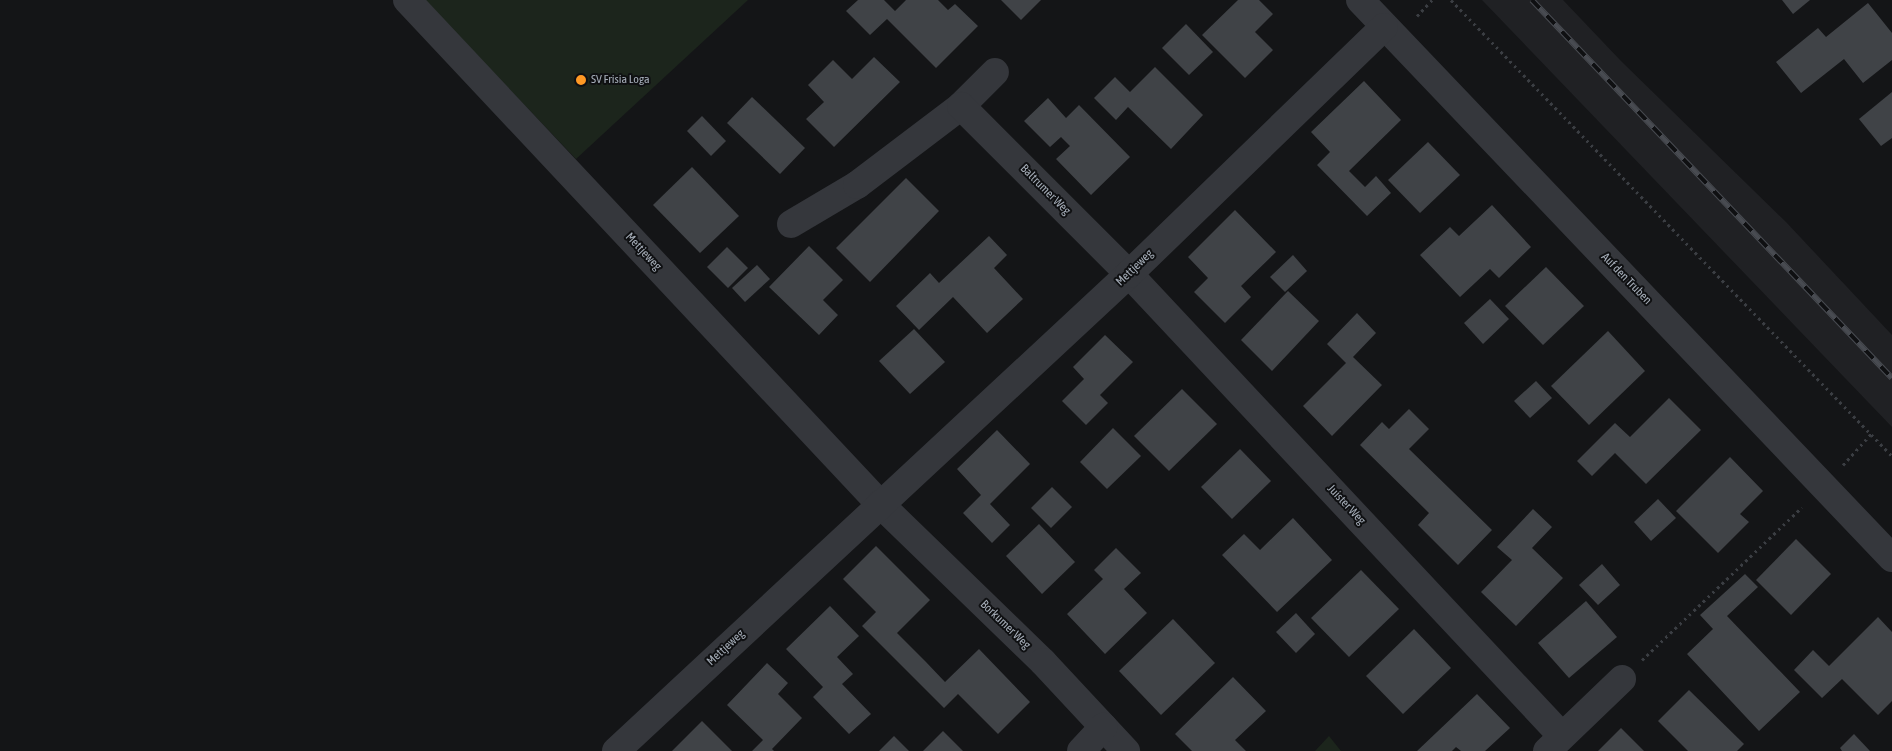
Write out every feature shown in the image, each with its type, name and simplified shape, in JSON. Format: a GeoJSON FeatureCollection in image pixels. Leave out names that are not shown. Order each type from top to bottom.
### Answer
{"type":"FeatureCollection","features":[{"type":"Feature","properties":{"kind":"street","name":"Mettjeweg"},"geometry":{"type":"LineString","coordinates":[[407,0],[880,504]]}},
{"type":"Feature","properties":{"kind":"street","name":"Auf den Truben"},"geometry":{"type":"LineString","coordinates":[[1360,0],[1892,558]]}},
{"type":"Feature","properties":{"kind":"street","name":"Mettjeweg"},"geometry":{"type":"LineString","coordinates":[[616,751],[1129,274],[1384,27]]}},
{"type":"Feature","properties":{"kind":"street"},"geometry":{"type":"LineString","coordinates":[[791,224],[857,185],[961,106],[995,72]]}},
{"type":"Feature","properties":{"kind":"street","name":"Baltrumer Weg"},"geometry":{"type":"LineString","coordinates":[[961,106],[1129,274]]}},
{"type":"Feature","properties":{"kind":"street","name":"Juister Weg"},"geometry":{"type":"LineString","coordinates":[[1129,274],[1555,744],[1622,679]]}},
{"type":"Feature","properties":{"kind":"street","name":"Borkumer Weg"},"geometry":{"type":"LineString","coordinates":[[880,504],[1043,662],[1126,751]]}},
{"type":"Feature","properties":{"kind":"street"},"geometry":{"type":"LineString","coordinates":[[1081,751],[1103,727]]}},
{"type":"Feature","properties":{"kind":"path"},"geometry":{"type":"LineString","coordinates":[[1451,0],[1892,456]]}},
{"type":"Feature","properties":{"kind":"path"},"geometry":{"type":"LineString","coordinates":[[1622,679],[1824,486],[1871,434]]}},
{"type":"Feature","properties":{"kind":"shaded area","name":"SV Frisia Loga"},"geometry":{"type":"Polygon","coordinates":[[[424,0],[748,0],[576,159],[424,0]]]}},
{"type":"Feature","properties":{"kind":"shaded area"},"geometry":{"type":"Polygon","coordinates":[[[1482,0],[1563,0],[1621,61],[1786,222],[1892,335],[1892,427],[1482,0]]]}},
{"type":"Feature","properties":{"kind":"shaded area"},"geometry":{"type":"Polygon","coordinates":[[[1329,736],[1341,751],[1315,751],[1329,736]]]}},
{"type":"Feature","properties":{"kind":"building"},"geometry":{"type":"Polygon","coordinates":[[[858,0],[884,0],[895,11],[906,0],[938,0],[948,10],[955,4],[978,26],[936,68],[887,19],[870,35],[846,11],[858,0]]]}},
{"type":"Feature","properties":{"kind":"building"},"geometry":{"type":"Polygon","coordinates":[[[1001,0],[1041,0],[1021,20],[1001,0]]]}},
{"type":"Feature","properties":{"kind":"building"},"geometry":{"type":"Polygon","coordinates":[[[1238,0],[1259,0],[1273,14],[1255,32],[1273,50],[1245,78],[1202,35],[1238,0]]]}},
{"type":"Feature","properties":{"kind":"building"},"geometry":{"type":"Polygon","coordinates":[[[1782,0],[1810,0],[1793,14],[1782,0]]]}},
{"type":"Feature","properties":{"kind":"building"},"geometry":{"type":"Polygon","coordinates":[[[1868,3],[1892,33],[1892,60],[1863,83],[1844,59],[1801,93],[1776,62],[1818,28],[1826,37],[1868,3]]]}},
{"type":"Feature","properties":{"kind":"building"},"geometry":{"type":"Polygon","coordinates":[[[1186,24],[1213,52],[1189,75],[1162,48],[1186,24]]]}},
{"type":"Feature","properties":{"kind":"building"},"geometry":{"type":"Polygon","coordinates":[[[874,57],[900,82],[834,147],[806,119],[824,102],[808,85],[833,60],[852,79],[874,57]]]}},
{"type":"Feature","properties":{"kind":"building"},"geometry":{"type":"Polygon","coordinates":[[[1155,67],[1203,115],[1171,149],[1128,107],[1116,120],[1094,98],[1115,77],[1130,92],[1155,67]]]}},
{"type":"Feature","properties":{"kind":"building"},"geometry":{"type":"Polygon","coordinates":[[[1364,81],[1401,120],[1349,171],[1365,187],[1376,176],[1391,193],[1367,216],[1317,165],[1330,152],[1311,132],[1364,81]]]}},
{"type":"Feature","properties":{"kind":"building"},"geometry":{"type":"Polygon","coordinates":[[[1892,92],[1892,138],[1881,146],[1859,119],[1892,92]]]}},
{"type":"Feature","properties":{"kind":"building"},"geometry":{"type":"Polygon","coordinates":[[[752,97],[805,148],[780,174],[727,123],[752,97]]]}},
{"type":"Feature","properties":{"kind":"building"},"geometry":{"type":"Polygon","coordinates":[[[1048,98],[1066,118],[1079,105],[1130,157],[1091,195],[1056,159],[1070,146],[1061,137],[1050,147],[1024,121],[1048,98]]]}},
{"type":"Feature","properties":{"kind":"building"},"geometry":{"type":"Polygon","coordinates":[[[702,116],[726,141],[711,156],[687,131],[702,116]]]}},
{"type":"Feature","properties":{"kind":"building"},"geometry":{"type":"Polygon","coordinates":[[[1428,142],[1460,175],[1420,213],[1388,180],[1428,142]]]}},
{"type":"Feature","properties":{"kind":"building"},"geometry":{"type":"Polygon","coordinates":[[[692,167],[739,216],[700,253],[653,205],[692,167]]]}},
{"type":"Feature","properties":{"kind":"building"},"geometry":{"type":"Polygon","coordinates":[[[906,178],[939,211],[870,282],[836,248],[906,178]]]}},
{"type":"Feature","properties":{"kind":"building"},"geometry":{"type":"Polygon","coordinates":[[[1492,205],[1531,247],[1499,278],[1490,269],[1460,297],[1420,255],[1450,227],[1459,236],[1492,205]]]}},
{"type":"Feature","properties":{"kind":"building"},"geometry":{"type":"Polygon","coordinates":[[[1235,210],[1276,252],[1241,286],[1251,297],[1225,323],[1194,292],[1208,278],[1188,257],[1235,210]]]}},
{"type":"Feature","properties":{"kind":"building"},"geometry":{"type":"Polygon","coordinates":[[[989,236],[1007,255],[994,268],[1023,299],[987,333],[953,297],[919,330],[896,306],[930,273],[939,283],[989,236]]]}},
{"type":"Feature","properties":{"kind":"building"},"geometry":{"type":"Polygon","coordinates":[[[809,246],[843,280],[823,300],[838,315],[819,335],[769,287],[809,246]]]}},
{"type":"Feature","properties":{"kind":"building"},"geometry":{"type":"Polygon","coordinates":[[[727,247],[748,268],[728,288],[707,267],[727,247]]]}},
{"type":"Feature","properties":{"kind":"building"},"geometry":{"type":"Polygon","coordinates":[[[1293,255],[1307,271],[1285,292],[1270,277],[1293,255]]]}},
{"type":"Feature","properties":{"kind":"building"},"geometry":{"type":"Polygon","coordinates":[[[757,265],[770,279],[745,302],[732,288],[757,265]]]}},
{"type":"Feature","properties":{"kind":"building"},"geometry":{"type":"Polygon","coordinates":[[[1546,267],[1584,306],[1543,345],[1505,306],[1546,267]]]}},
{"type":"Feature","properties":{"kind":"building"},"geometry":{"type":"Polygon","coordinates":[[[1288,291],[1319,321],[1272,371],[1241,340],[1288,291]]]}},
{"type":"Feature","properties":{"kind":"building"},"geometry":{"type":"Polygon","coordinates":[[[1490,299],[1509,319],[1483,344],[1464,323],[1490,299]]]}},
{"type":"Feature","properties":{"kind":"building"},"geometry":{"type":"Polygon","coordinates":[[[1357,313],[1376,333],[1353,357],[1382,385],[1332,436],[1303,406],[1346,363],[1327,344],[1357,313]]]}},
{"type":"Feature","properties":{"kind":"building"},"geometry":{"type":"Polygon","coordinates":[[[914,329],[945,362],[910,394],[879,361],[914,329]]]}},
{"type":"Feature","properties":{"kind":"building"},"geometry":{"type":"Polygon","coordinates":[[[1608,331],[1645,371],[1589,425],[1551,386],[1608,331]]]}},
{"type":"Feature","properties":{"kind":"building"},"geometry":{"type":"Polygon","coordinates":[[[1105,335],[1133,362],[1100,395],[1108,403],[1086,425],[1062,401],[1084,379],[1073,367],[1105,335]]]}},
{"type":"Feature","properties":{"kind":"building"},"geometry":{"type":"Polygon","coordinates":[[[1536,381],[1552,398],[1530,418],[1514,401],[1536,381]]]}},
{"type":"Feature","properties":{"kind":"building"},"geometry":{"type":"Polygon","coordinates":[[[1182,389],[1217,424],[1169,471],[1134,436],[1182,389]]]}},
{"type":"Feature","properties":{"kind":"building"},"geometry":{"type":"Polygon","coordinates":[[[1669,398],[1701,430],[1646,484],[1615,453],[1592,476],[1577,461],[1615,423],[1630,437],[1669,398]]]}},
{"type":"Feature","properties":{"kind":"building"},"geometry":{"type":"Polygon","coordinates":[[[1409,409],[1429,429],[1409,449],[1492,530],[1458,565],[1418,525],[1429,513],[1360,445],[1382,422],[1389,429],[1409,409]]]}},
{"type":"Feature","properties":{"kind":"building"},"geometry":{"type":"Polygon","coordinates":[[[1113,428],[1141,456],[1107,489],[1080,462],[1113,428]]]}},
{"type":"Feature","properties":{"kind":"building"},"geometry":{"type":"Polygon","coordinates":[[[997,430],[1030,464],[990,504],[1010,525],[992,543],[963,513],[981,495],[957,469],[997,430]]]}},
{"type":"Feature","properties":{"kind":"building"},"geometry":{"type":"Polygon","coordinates":[[[1240,449],[1271,481],[1232,519],[1201,487],[1240,449]]]}},
{"type":"Feature","properties":{"kind":"building"},"geometry":{"type":"Polygon","coordinates":[[[1730,457],[1763,491],[1740,514],[1749,522],[1718,553],[1676,511],[1730,457]]]}},
{"type":"Feature","properties":{"kind":"building"},"geometry":{"type":"Polygon","coordinates":[[[1052,487],[1072,507],[1051,528],[1031,508],[1052,487]]]}},
{"type":"Feature","properties":{"kind":"building"},"geometry":{"type":"Polygon","coordinates":[[[1658,499],[1676,518],[1651,541],[1634,522],[1658,499]]]}},
{"type":"Feature","properties":{"kind":"building"},"geometry":{"type":"Polygon","coordinates":[[[1533,509],[1552,527],[1532,548],[1563,578],[1516,626],[1481,592],[1512,560],[1497,547],[1533,509]]]}},
{"type":"Feature","properties":{"kind":"building"},"geometry":{"type":"Polygon","coordinates":[[[1293,518],[1332,560],[1277,612],[1222,555],[1244,534],[1260,550],[1293,518]]]}},
{"type":"Feature","properties":{"kind":"building"},"geometry":{"type":"Polygon","coordinates":[[[1039,524],[1075,562],[1042,594],[1006,556],[1039,524]]]}},
{"type":"Feature","properties":{"kind":"building"},"geometry":{"type":"Polygon","coordinates":[[[1796,539],[1831,574],[1791,615],[1756,580],[1796,539]]]}},
{"type":"Feature","properties":{"kind":"building"},"geometry":{"type":"Polygon","coordinates":[[[876,546],[930,600],[897,633],[945,682],[979,649],[1030,702],[998,734],[958,694],[944,708],[862,626],[876,612],[843,579],[876,546]]]}},
{"type":"Feature","properties":{"kind":"building"},"geometry":{"type":"Polygon","coordinates":[[[1116,548],[1141,573],[1124,589],[1147,613],[1105,654],[1067,614],[1103,579],[1094,570],[1116,548]]]}},
{"type":"Feature","properties":{"kind":"building"},"geometry":{"type":"Polygon","coordinates":[[[1602,564],[1620,585],[1598,605],[1579,585],[1602,564]]]}},
{"type":"Feature","properties":{"kind":"building"},"geometry":{"type":"Polygon","coordinates":[[[1361,570],[1399,609],[1349,657],[1311,618],[1361,570]]]}},
{"type":"Feature","properties":{"kind":"building"},"geometry":{"type":"Polygon","coordinates":[[[1745,574],[1758,587],[1727,616],[1800,692],[1759,731],[1687,654],[1713,629],[1700,615],[1745,574]]]}},
{"type":"Feature","properties":{"kind":"building"},"geometry":{"type":"Polygon","coordinates":[[[1586,601],[1617,637],[1569,678],[1538,643],[1586,601]]]}},
{"type":"Feature","properties":{"kind":"building"},"geometry":{"type":"Polygon","coordinates":[[[830,606],[859,636],[837,657],[853,674],[842,684],[871,714],[849,734],[813,697],[823,687],[786,649],[830,606]]]}},
{"type":"Feature","properties":{"kind":"building"},"geometry":{"type":"Polygon","coordinates":[[[1296,613],[1315,634],[1296,653],[1276,632],[1296,613]]]}},
{"type":"Feature","properties":{"kind":"building"},"geometry":{"type":"Polygon","coordinates":[[[1878,617],[1892,632],[1892,701],[1878,715],[1842,679],[1822,698],[1794,670],[1813,650],[1829,666],[1878,617]]]}},
{"type":"Feature","properties":{"kind":"building"},"geometry":{"type":"Polygon","coordinates":[[[1173,619],[1215,663],[1161,715],[1119,671],[1173,619]]]}},
{"type":"Feature","properties":{"kind":"building"},"geometry":{"type":"Polygon","coordinates":[[[1414,629],[1451,668],[1403,714],[1366,676],[1414,629]]]}},
{"type":"Feature","properties":{"kind":"building"},"geometry":{"type":"Polygon","coordinates":[[[767,663],[788,683],[778,694],[802,718],[772,749],[774,751],[752,751],[763,740],[727,705],[767,663]]]}},
{"type":"Feature","properties":{"kind":"building"},"geometry":{"type":"Polygon","coordinates":[[[1233,677],[1266,711],[1235,740],[1246,751],[1192,751],[1175,734],[1233,677]]]}},
{"type":"Feature","properties":{"kind":"building"},"geometry":{"type":"Polygon","coordinates":[[[1689,690],[1744,744],[1737,751],[1688,751],[1658,721],[1689,690]]]}},
{"type":"Feature","properties":{"kind":"building"},"geometry":{"type":"Polygon","coordinates":[[[1477,694],[1510,728],[1485,751],[1461,751],[1456,747],[1452,751],[1417,751],[1477,694]]]}},
{"type":"Feature","properties":{"kind":"building"},"geometry":{"type":"Polygon","coordinates":[[[702,721],[732,751],[672,751],[702,721]]]}},
{"type":"Feature","properties":{"kind":"building"},"geometry":{"type":"Polygon","coordinates":[[[1621,728],[1644,751],[1598,751],[1621,728]]]}},
{"type":"Feature","properties":{"kind":"building"},"geometry":{"type":"Polygon","coordinates":[[[943,731],[963,751],[923,751],[943,731]]]}},
{"type":"Feature","properties":{"kind":"building"},"geometry":{"type":"Polygon","coordinates":[[[1854,734],[1870,751],[1842,751],[1840,748],[1854,734]]]}},
{"type":"Feature","properties":{"kind":"building"},"geometry":{"type":"Polygon","coordinates":[[[894,736],[909,751],[879,751],[894,736]]]}},
{"type":"Feature","properties":{"kind":"railway"},"geometry":{"type":"LineString","coordinates":[[1532,0],[1892,378]]}},
{"type":"Feature","properties":{"kind":"place","name":"SV Frisia Loga"},"geometry":{"type":"Point","coordinates":[581,80]}}]}
